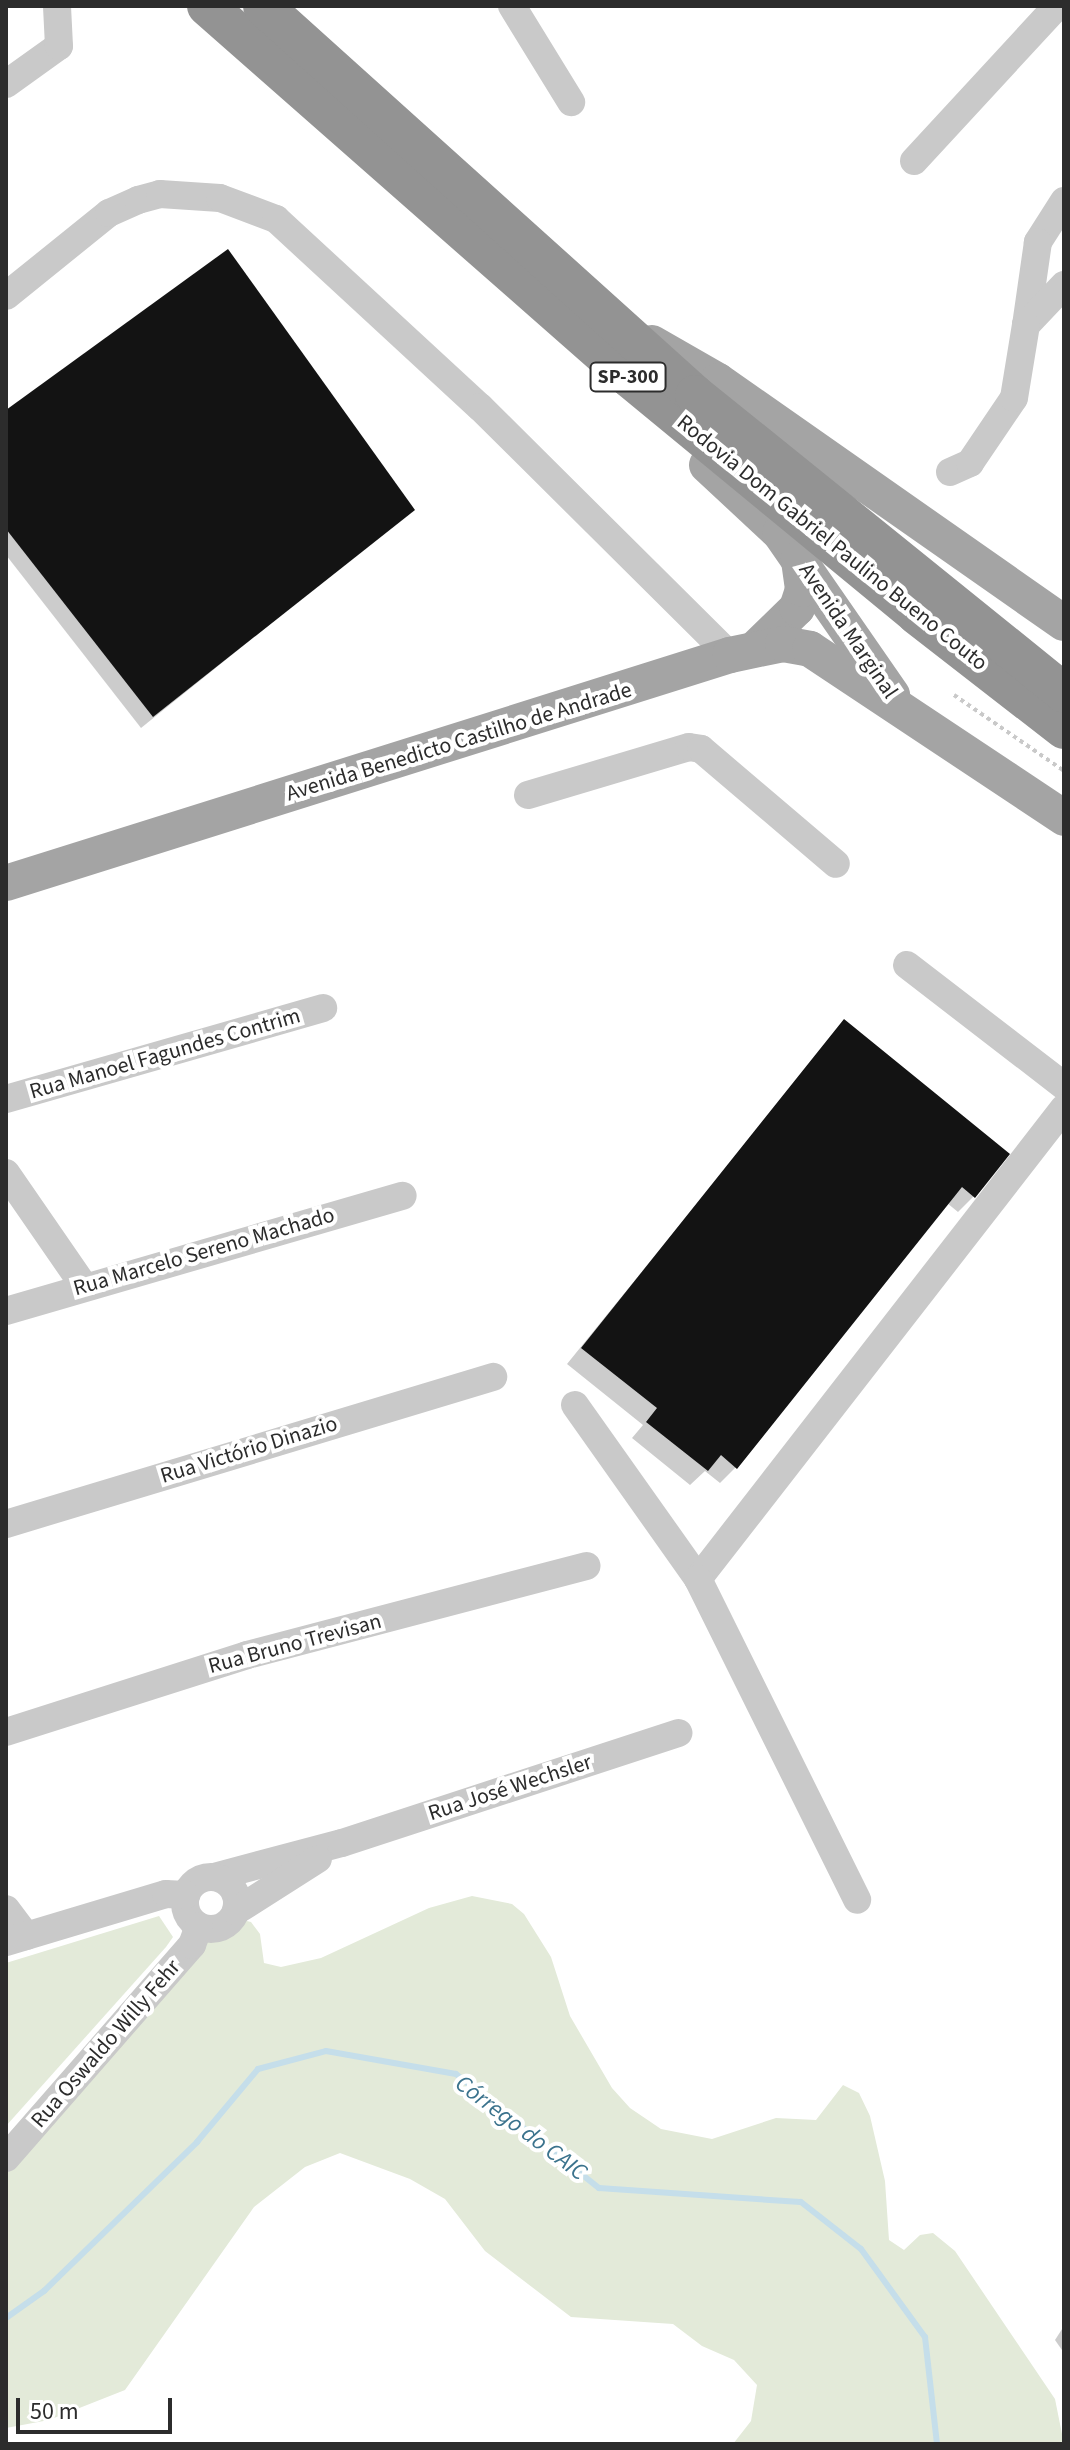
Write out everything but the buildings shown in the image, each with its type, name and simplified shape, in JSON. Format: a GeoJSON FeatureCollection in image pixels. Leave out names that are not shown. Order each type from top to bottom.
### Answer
{"type":"FeatureCollection","features":[{"type":"Feature","properties":{"kind":"highway","name":"Rodovia Dom Gabriel Paulino Bueno Couto"},"geometry":{"type":"LineString","coordinates":[[207,6],[596,348],[917,615],[1064,729]]}},
{"type":"Feature","properties":{"kind":"highway","name":"Rodovia Dom Gabriel Paulino Bueno Couto"},"geometry":{"type":"LineString","coordinates":[[263,6],[595,309],[813,494],[1064,693]]}},
{"type":"Feature","properties":{"kind":"main road"},"geometry":{"type":"LineString","coordinates":[[595,309],[718,381],[1064,623]]}},
{"type":"Feature","properties":{"kind":"main road","name":"Avenida Marginal"},"geometry":{"type":"LineString","coordinates":[[596,348],[642,405],[757,510],[799,559],[900,707]]}},
{"type":"Feature","properties":{"kind":"main road"},"geometry":{"type":"LineString","coordinates":[[743,651],[797,608],[803,589],[799,559]]}},
{"type":"Feature","properties":{"kind":"main road","name":"Avenida Benedicto Castilho de Andrade"},"geometry":{"type":"LineString","coordinates":[[6,883],[743,651],[797,644],[810,649],[900,707],[1064,818]]}},
{"type":"Feature","properties":{"kind":"street"},"geometry":{"type":"LineString","coordinates":[[6,84],[59,46],[57,6]]}},
{"type":"Feature","properties":{"kind":"street"},"geometry":{"type":"LineString","coordinates":[[512,6],[571,102]]}},
{"type":"Feature","properties":{"kind":"street"},"geometry":{"type":"LineString","coordinates":[[914,161],[1057,6]]}},
{"type":"Feature","properties":{"kind":"street"},"geometry":{"type":"LineString","coordinates":[[6,296],[109,213],[138,200],[160,194],[220,198],[276,219],[743,651]]}},
{"type":"Feature","properties":{"kind":"street"},"geometry":{"type":"LineString","coordinates":[[950,472],[970,463],[1014,398],[1038,242],[1064,201]]}},
{"type":"Feature","properties":{"kind":"street"},"geometry":{"type":"LineString","coordinates":[[1026,325],[1064,285]]}},
{"type":"Feature","properties":{"kind":"street"},"geometry":{"type":"LineString","coordinates":[[528,795],[689,747],[701,749],[836,864]]}},
{"type":"Feature","properties":{"kind":"street"},"geometry":{"type":"LineString","coordinates":[[907,965],[1064,1086]]}},
{"type":"Feature","properties":{"kind":"street","name":"Rua Manoel Fagundes Contrim"},"geometry":{"type":"LineString","coordinates":[[6,1099],[323,1008]]}},
{"type":"Feature","properties":{"kind":"street"},"geometry":{"type":"LineString","coordinates":[[698,1579],[1064,1108]]}},
{"type":"Feature","properties":{"kind":"street"},"geometry":{"type":"LineString","coordinates":[[6,1173],[84,1286]]}},
{"type":"Feature","properties":{"kind":"street","name":"Rua Marcelo Sereno Machado"},"geometry":{"type":"LineString","coordinates":[[6,1311],[403,1196]]}},
{"type":"Feature","properties":{"kind":"street","name":"Rua Victório Dinazio"},"geometry":{"type":"LineString","coordinates":[[6,1524],[493,1377]]}},
{"type":"Feature","properties":{"kind":"street"},"geometry":{"type":"LineString","coordinates":[[575,1405],[698,1579],[857,1900]]}},
{"type":"Feature","properties":{"kind":"street","name":"Rua Bruno Trevisan"},"geometry":{"type":"LineString","coordinates":[[6,1732],[247,1655],[587,1566]]}},
{"type":"Feature","properties":{"kind":"street","name":"Rua José Wechsler"},"geometry":{"type":"LineString","coordinates":[[214,1877],[342,1843],[679,1733]]}},
{"type":"Feature","properties":{"kind":"street","name":"Rua José Wechsler"},"geometry":{"type":"LineString","coordinates":[[236,1911],[342,1843]]}},
{"type":"Feature","properties":{"kind":"street"},"geometry":{"type":"LineString","coordinates":[[214,1877],[235,1893],[236,1911],[225,1925],[199,1926],[187,1913],[186,1895],[197,1881],[214,1877]]}},
{"type":"Feature","properties":{"kind":"street"},"geometry":{"type":"LineString","coordinates":[[6,1909],[16,1939],[166,1894],[186,1895]]}},
{"type":"Feature","properties":{"kind":"street","name":"Rua Oswaldo Willy Fehr"},"geometry":{"type":"LineString","coordinates":[[6,2158],[183,1957],[199,1926]]}},
{"type":"Feature","properties":{"kind":"path"},"geometry":{"type":"LineString","coordinates":[[954,695],[1064,771]]}},
{"type":"Feature","properties":{"kind":"green space"},"geometry":{"type":"Polygon","coordinates":[[[472,1896],[512,1904],[524,1914],[551,1957],[570,2016],[612,2088],[630,2108],[661,2129],[712,2139],[776,2118],[816,2120],[843,2085],[859,2093],[870,2116],[885,2181],[889,2240],[904,2250],[920,2235],[933,2233],[955,2251],[1055,2399],[1064,2444],[733,2444],[751,2421],[757,2385],[734,2360],[702,2346],[673,2324],[571,2317],[485,2251],[445,2199],[410,2179],[340,2153],[305,2167],[254,2207],[125,2390],[49,2420],[6,2428],[6,2151],[89,2084],[126,2023],[212,1924],[230,1917],[251,1922],[260,1934],[264,1963],[281,1967],[321,1958],[429,1908],[472,1896]]]}},
{"type":"Feature","properties":{"kind":"green space"},"geometry":{"type":"Polygon","coordinates":[[[159,1916],[173,1937],[166,1947],[6,2126],[6,1963],[159,1916]]]}},
{"type":"Feature","properties":{"kind":"waterway","name":"Córrego do CAIC"},"geometry":{"type":"LineString","coordinates":[[6,2318],[44,2291],[197,2142],[258,2069],[326,2051],[456,2074],[599,2188],[801,2202],[861,2249],[925,2337],[937,2444]]}}]}
